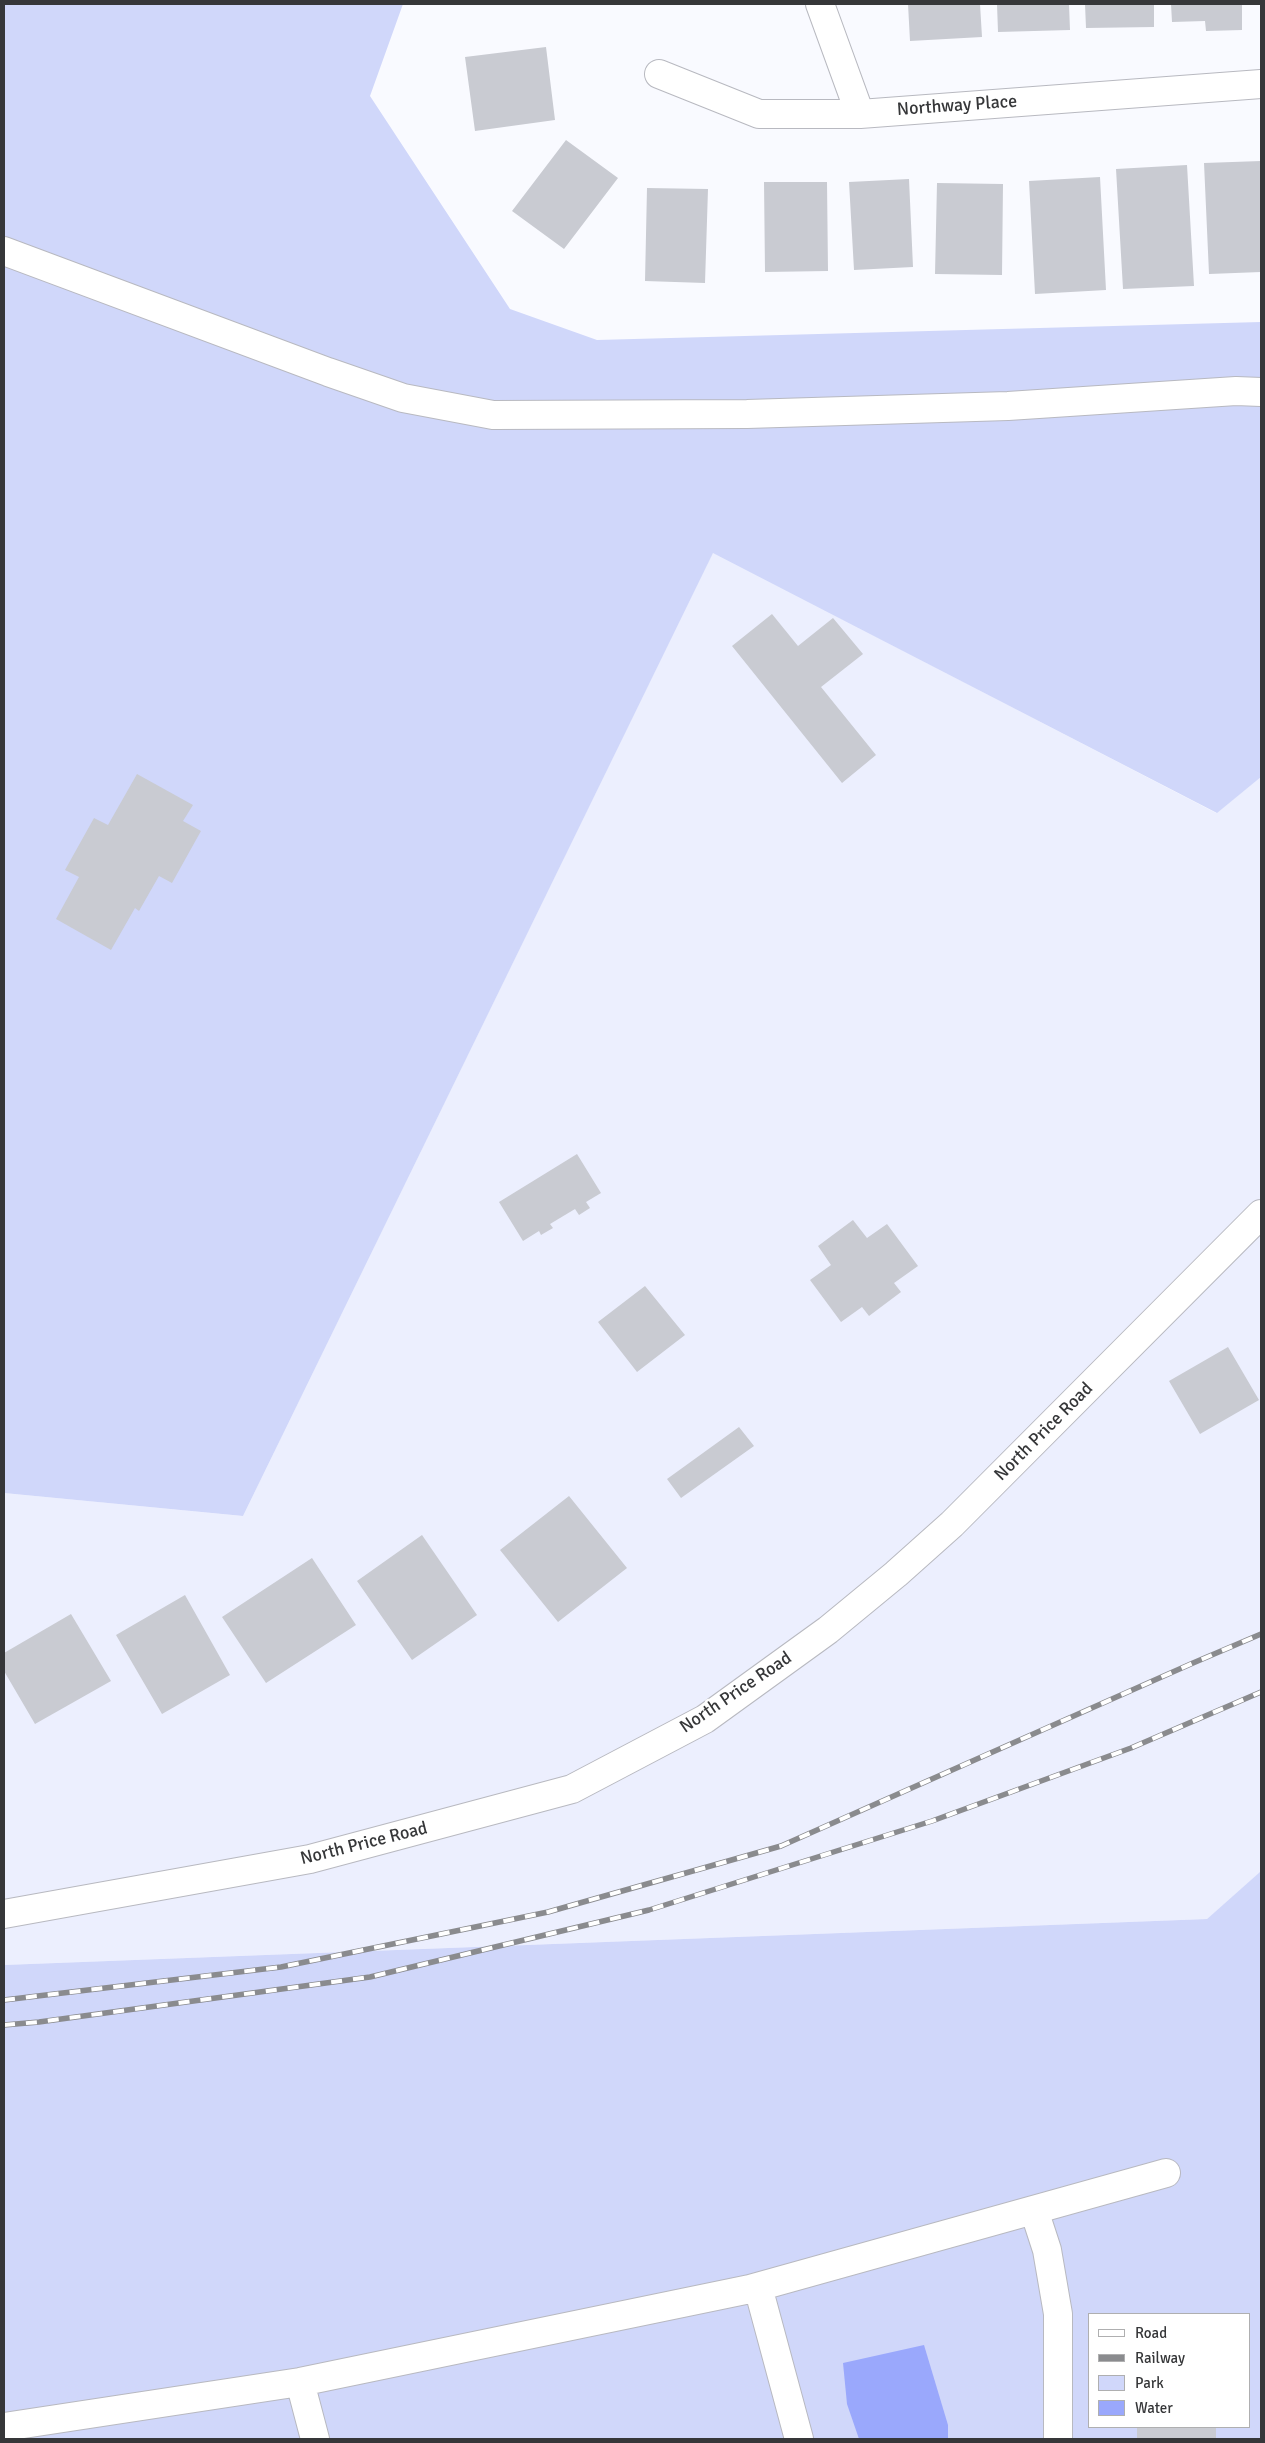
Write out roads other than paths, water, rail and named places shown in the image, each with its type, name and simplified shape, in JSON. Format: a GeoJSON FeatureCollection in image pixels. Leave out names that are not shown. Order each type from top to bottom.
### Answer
{"type":"FeatureCollection","features":[{"type":"Feature","properties":{"kind":"street"},"geometry":{"type":"LineString","coordinates":[[820,4],[860,114]]}},
{"type":"Feature","properties":{"kind":"street","name":"Northway Place"},"geometry":{"type":"LineString","coordinates":[[659,74],[760,114],[860,114],[1261,84]]}},
{"type":"Feature","properties":{"kind":"street"},"geometry":{"type":"LineString","coordinates":[[4,251],[328,372],[404,398],[493,416],[747,414],[1008,406],[1236,391],[1261,392]]}},
{"type":"Feature","properties":{"kind":"street","name":"North Price Road"},"geometry":{"type":"LineString","coordinates":[[4,1914],[310,1859],[572,1789],[705,1719],[828,1630],[938,1536],[1261,1214]]}},
{"type":"Feature","properties":{"kind":"street"},"geometry":{"type":"LineString","coordinates":[[4,2427],[300,2382],[758,2287],[1166,2173]]}},
{"type":"Feature","properties":{"kind":"street"},"geometry":{"type":"LineString","coordinates":[[1034,2210],[1047,2250],[1058,2314],[1058,2439]]}},
{"type":"Feature","properties":{"kind":"street"},"geometry":{"type":"LineString","coordinates":[[758,2287],[799,2439]]}},
{"type":"Feature","properties":{"kind":"street"},"geometry":{"type":"LineString","coordinates":[[300,2382],[315,2439]]}},
{"type":"Feature","properties":{"kind":"water"},"geometry":{"type":"Polygon","coordinates":[[[924,2345],[948,2425],[948,2439],[859,2439],[847,2404],[843,2363],[924,2345]]]}},
{"type":"Feature","properties":{"kind":"railway"},"geometry":{"type":"LineString","coordinates":[[4,2000],[281,1967],[548,1912],[781,1846],[1261,1634]]}},
{"type":"Feature","properties":{"kind":"railway"},"geometry":{"type":"LineString","coordinates":[[4,2025],[39,2022],[370,1977],[649,1910],[932,1821],[1131,1748],[1261,1692]]}}]}
